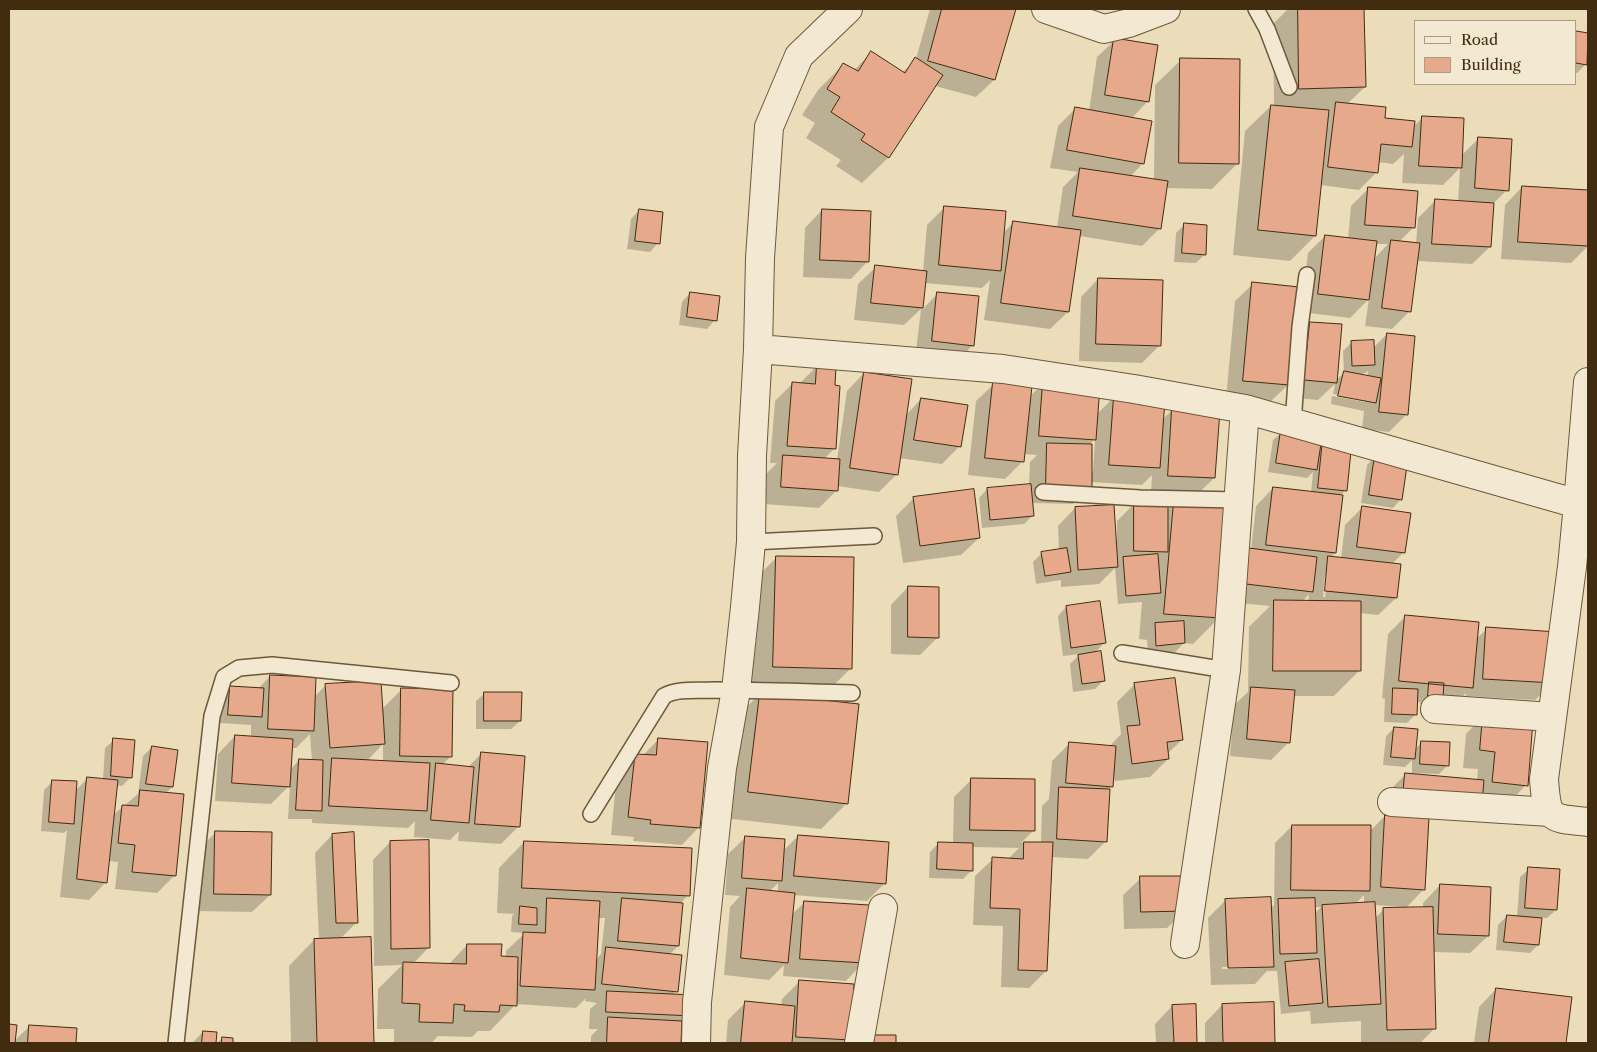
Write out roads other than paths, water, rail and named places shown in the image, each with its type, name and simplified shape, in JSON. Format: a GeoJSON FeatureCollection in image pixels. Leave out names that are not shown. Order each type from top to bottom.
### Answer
{"type":"FeatureCollection","features":[{"type":"Feature","properties":{"kind":"street"},"geometry":{"type":"LineString","coordinates":[[1046,9],[1104,29],[1129,23],[1166,9]]}},
{"type":"Feature","properties":{"kind":"street"},"geometry":{"type":"LineString","coordinates":[[696,1043],[697,1002],[722,768],[736,690],[751,542],[752,456],[758,349],[760,258],[768,127],[798,56],[849,10]]}},
{"type":"Feature","properties":{"kind":"street"},"geometry":{"type":"LineString","coordinates":[[758,349],[1003,369],[1134,389],[1245,409],[1578,504]]}},
{"type":"Feature","properties":{"kind":"street"},"geometry":{"type":"LineString","coordinates":[[1588,382],[1578,504],[1580,565],[1552,717],[1544,779],[1546,799],[1550,812],[1558,819],[1588,822]]}},
{"type":"Feature","properties":{"kind":"street"},"geometry":{"type":"LineString","coordinates":[[1185,944],[1226,670],[1245,409]]}},
{"type":"Feature","properties":{"kind":"street"},"geometry":{"type":"LineString","coordinates":[[1435,709],[1552,717]]}},
{"type":"Feature","properties":{"kind":"street"},"geometry":{"type":"LineString","coordinates":[[1392,802],[1550,812]]}},
{"type":"Feature","properties":{"kind":"street"},"geometry":{"type":"LineString","coordinates":[[858,1043],[883,908]]}},
{"type":"Feature","properties":{"kind":"lane"},"geometry":{"type":"LineString","coordinates":[[1256,9],[1268,29],[1289,87]]}},
{"type":"Feature","properties":{"kind":"lane"},"geometry":{"type":"LineString","coordinates":[[1293,423],[1300,326],[1307,276]]}},
{"type":"Feature","properties":{"kind":"lane"},"geometry":{"type":"LineString","coordinates":[[1043,492],[1140,498],[1238,500]]}},
{"type":"Feature","properties":{"kind":"lane"},"geometry":{"type":"LineString","coordinates":[[751,542],[874,536]]}},
{"type":"Feature","properties":{"kind":"lane"},"geometry":{"type":"LineString","coordinates":[[1122,653],[1226,670]]}},
{"type":"Feature","properties":{"kind":"lane"},"geometry":{"type":"LineString","coordinates":[[176,1043],[212,716],[224,677],[239,668],[272,665],[452,683]]}},
{"type":"Feature","properties":{"kind":"lane"},"geometry":{"type":"LineString","coordinates":[[591,814],[664,696],[670,693],[736,690],[852,693]]}}]}
